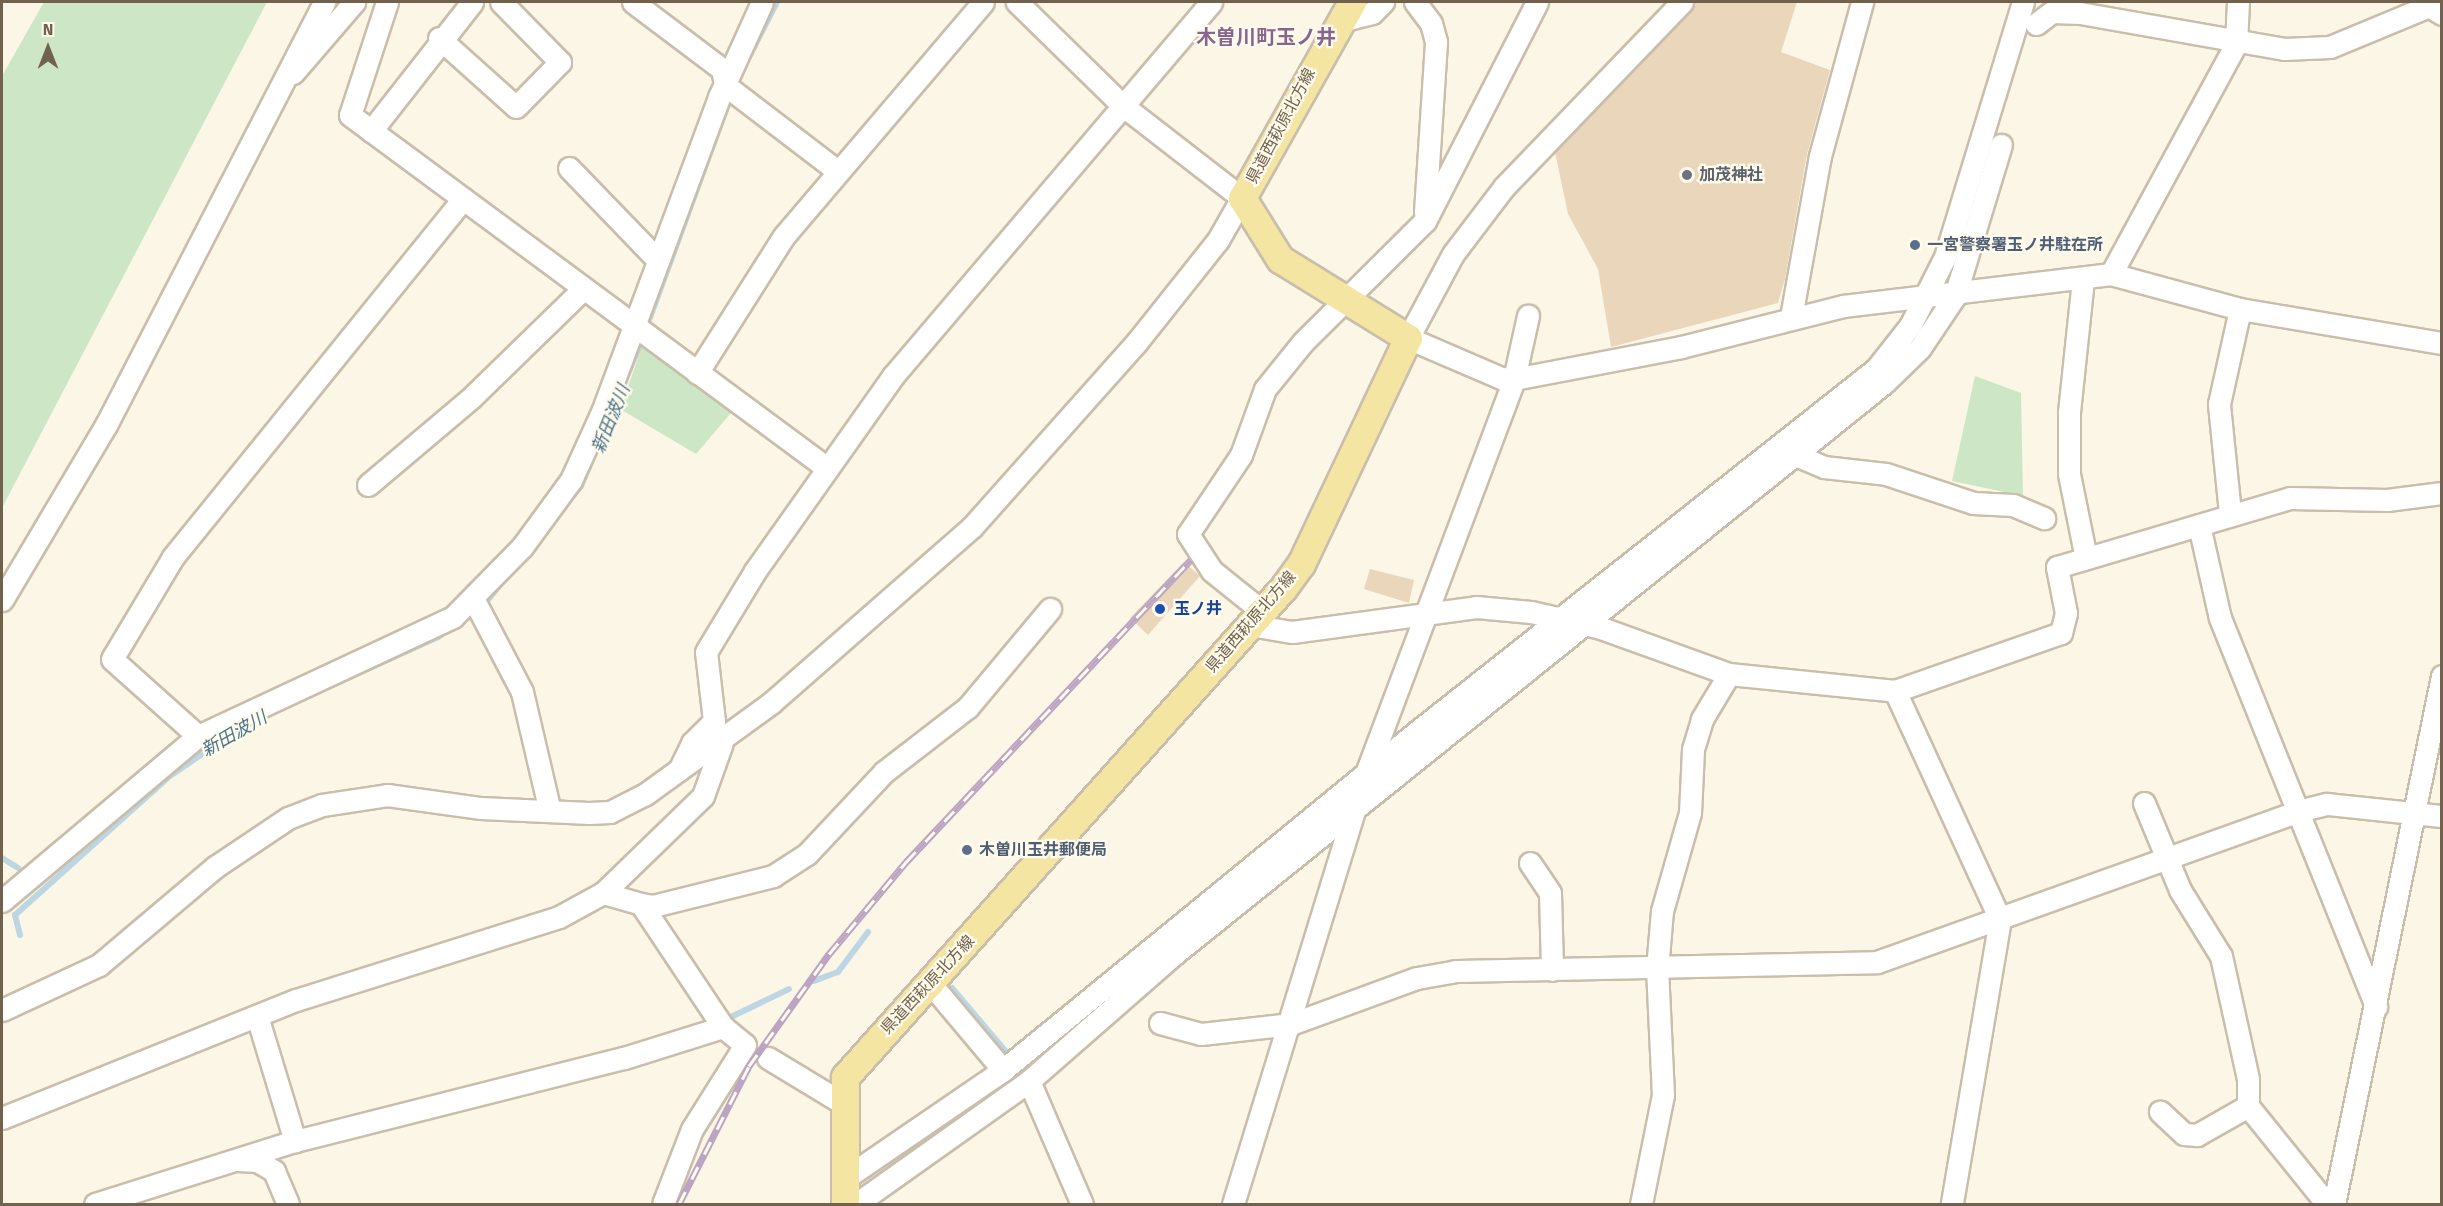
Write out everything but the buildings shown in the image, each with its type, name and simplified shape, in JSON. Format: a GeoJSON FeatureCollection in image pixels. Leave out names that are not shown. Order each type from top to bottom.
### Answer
{"type":"FeatureCollection","features":[{"type":"Feature","properties":{"kind":"main road","name":"県道西萩原北方線"},"geometry":{"type":"LineString","coordinates":[[844,1192],[844,1104],[850,1071],[1256,618],[1301,564],[1407,338],[1345,302],[1280,259],[1242,198],[1346,11]]}},
{"type":"Feature","properties":{"kind":"street"},"geometry":{"type":"LineString","coordinates":[[2,600],[106,425],[324,2]]}},
{"type":"Feature","properties":{"kind":"street"},"geometry":{"type":"LineString","coordinates":[[285,75],[299,71],[354,2]]}},
{"type":"Feature","properties":{"kind":"street"},"geometry":{"type":"LineString","coordinates":[[387,2],[350,115],[581,291],[633,325],[827,468]]}},
{"type":"Feature","properties":{"kind":"street"},"geometry":{"type":"LineString","coordinates":[[371,131],[439,38],[472,2]]}},
{"type":"Feature","properties":{"kind":"street"},"geometry":{"type":"LineString","coordinates":[[439,38],[516,107],[560,62],[501,2]]}},
{"type":"Feature","properties":{"kind":"street"},"geometry":{"type":"LineString","coordinates":[[633,2],[722,69],[725,85],[836,170]]}},
{"type":"Feature","properties":{"kind":"street"},"geometry":{"type":"LineString","coordinates":[[2,902],[198,736],[453,617],[474,600],[571,480],[725,85],[762,2]]}},
{"type":"Feature","properties":{"kind":"street"},"geometry":{"type":"LineString","coordinates":[[697,373],[784,236],[836,170],[983,2]]}},
{"type":"Feature","properties":{"kind":"street"},"geometry":{"type":"LineString","coordinates":[[2,1010],[99,965],[215,867],[288,818],[322,805],[387,795],[550,811],[610,812],[722,743],[908,589],[972,527],[1136,343],[1218,240],[1242,198],[1121,104],[1017,2]]}},
{"type":"Feature","properties":{"kind":"street"},"geometry":{"type":"LineString","coordinates":[[679,770],[692,743],[714,721],[706,652],[827,468],[900,368],[1121,104],[1211,2]]}},
{"type":"Feature","properties":{"kind":"street"},"geometry":{"type":"LineString","coordinates":[[1346,11],[1372,13],[1383,2]]}},
{"type":"Feature","properties":{"kind":"street"},"geometry":{"type":"LineString","coordinates":[[1415,2],[1431,23],[1436,42],[1425,221]]}},
{"type":"Feature","properties":{"kind":"street"},"geometry":{"type":"LineString","coordinates":[[1537,2],[1425,221],[1345,302],[1265,389],[1241,455],[1188,534],[1212,571],[1256,618],[1292,632],[1476,607],[1561,616],[1729,674],[1895,691],[2061,633],[2066,613],[2057,567],[2199,525],[2230,513],[2290,498],[2387,500],[2442,493]]}},
{"type":"Feature","properties":{"kind":"street"},"geometry":{"type":"LineString","coordinates":[[1682,2],[1504,188],[1453,254],[1407,338],[1501,378],[1514,379],[1681,347],[1791,317],[1844,306],[1955,296],[2111,274],[2240,309],[2442,343]]}},
{"type":"Feature","properties":{"kind":"street"},"geometry":{"type":"LineString","coordinates":[[1791,317],[1820,156],[1862,2]]}},
{"type":"Feature","properties":{"kind":"street"},"geometry":{"type":"LineString","coordinates":[[844,1192],[1003,1070],[1365,778],[1561,616],[1876,369],[1926,299],[1945,257],[2023,2]]}},
{"type":"Feature","properties":{"kind":"street"},"geometry":{"type":"LineString","coordinates":[[2111,274],[2236,44],[2238,2]]}},
{"type":"Feature","properties":{"kind":"street"},"geometry":{"type":"LineString","coordinates":[[2036,24],[2052,12],[2080,13],[2236,44],[2330,47],[2428,6],[2442,14]]}},
{"type":"Feature","properties":{"kind":"street"},"geometry":{"type":"LineString","coordinates":[[856,1204],[1029,1081],[1173,955],[1798,456],[1920,348],[1955,296],[2001,145]]}},
{"type":"Feature","properties":{"kind":"street"},"geometry":{"type":"LineString","coordinates":[[569,168],[657,259]]}},
{"type":"Feature","properties":{"kind":"street"},"geometry":{"type":"LineString","coordinates":[[198,736],[112,659],[174,558],[463,199]]}},
{"type":"Feature","properties":{"kind":"street"},"geometry":{"type":"LineString","coordinates":[[2083,279],[2069,412],[2069,474],[2086,558]]}},
{"type":"Feature","properties":{"kind":"street"},"geometry":{"type":"LineString","coordinates":[[368,485],[472,397],[581,291]]}},
{"type":"Feature","properties":{"kind":"street"},"geometry":{"type":"LineString","coordinates":[[2230,513],[2218,404],[2240,309]]}},
{"type":"Feature","properties":{"kind":"street"},"geometry":{"type":"LineString","coordinates":[[1233,1204],[1291,1024],[1353,812],[1424,613],[1514,379],[1528,316]]}},
{"type":"Feature","properties":{"kind":"street"},"geometry":{"type":"LineString","coordinates":[[1798,456],[1824,468],[1886,474],[1973,503],[2013,505],[2044,518]]}},
{"type":"Feature","properties":{"kind":"street"},"geometry":{"type":"LineString","coordinates":[[2199,525],[2220,618],[2376,1008]]}},
{"type":"Feature","properties":{"kind":"street"},"geometry":{"type":"LineString","coordinates":[[474,600],[522,692],[550,811]]}},
{"type":"Feature","properties":{"kind":"street"},"geometry":{"type":"LineString","coordinates":[[603,893],[653,906],[772,876],[807,854],[884,772],[968,707],[1050,609]]}},
{"type":"Feature","properties":{"kind":"street"},"geometry":{"type":"LineString","coordinates":[[1641,1204],[1663,1095],[1657,969],[1662,911],[1690,813],[1693,749],[1702,719],[1729,674]]}},
{"type":"Feature","properties":{"kind":"street"},"geometry":{"type":"LineString","coordinates":[[2334,1204],[2376,1008],[2442,676]]}},
{"type":"Feature","properties":{"kind":"street"},"geometry":{"type":"LineString","coordinates":[[1895,691],[2000,919],[1952,1204]]}},
{"type":"Feature","properties":{"kind":"street"},"geometry":{"type":"LineString","coordinates":[[2,1118],[257,1016],[559,917],[603,893],[703,796],[722,743]]}},
{"type":"Feature","properties":{"kind":"street"},"geometry":{"type":"LineString","coordinates":[[2145,803],[2165,856],[2221,956],[2248,1079],[2248,1106],[2327,1204]]}},
{"type":"Feature","properties":{"kind":"street"},"geometry":{"type":"LineString","coordinates":[[1160,1023],[1201,1034],[1291,1024],[1417,978],[1455,971],[1657,969],[1877,962],[2000,919],[2165,856],[2298,811],[2327,804],[2442,816]]}},
{"type":"Feature","properties":{"kind":"street"},"geometry":{"type":"LineString","coordinates":[[1530,863],[1550,893],[1552,970]]}},
{"type":"Feature","properties":{"kind":"street"},"geometry":{"type":"LineString","coordinates":[[642,904],[723,1027],[745,1045],[692,1129],[663,1204]]}},
{"type":"Feature","properties":{"kind":"street"},"geometry":{"type":"LineString","coordinates":[[930,983],[1003,1070]]}},
{"type":"Feature","properties":{"kind":"street"},"geometry":{"type":"LineString","coordinates":[[257,1016],[295,1141]]}},
{"type":"Feature","properties":{"kind":"street"},"geometry":{"type":"LineString","coordinates":[[95,1204],[295,1141],[624,1058],[723,1027]]}},
{"type":"Feature","properties":{"kind":"street"},"geometry":{"type":"LineString","coordinates":[[768,1058],[844,1104]]}},
{"type":"Feature","properties":{"kind":"street"},"geometry":{"type":"LineString","coordinates":[[1029,1081],[1082,1204]]}},
{"type":"Feature","properties":{"kind":"street"},"geometry":{"type":"LineString","coordinates":[[2160,1112],[2184,1134],[2197,1135],[2248,1106]]}},
{"type":"Feature","properties":{"kind":"street"},"geometry":{"type":"LineString","coordinates":[[233,1160],[257,1161],[274,1172],[288,1204]]}},
{"type":"Feature","properties":{"kind":"green space"},"geometry":{"type":"Polygon","coordinates":[[[44,2],[267,2],[2,508],[2,76],[44,2]]]}},
{"type":"Feature","properties":{"kind":"green space"},"geometry":{"type":"Polygon","coordinates":[[[643,344],[731,413],[696,454],[620,409],[643,344]]]}},
{"type":"Feature","properties":{"kind":"green space"},"geometry":{"type":"Polygon","coordinates":[[[1975,376],[2021,393],[2023,496],[1952,481],[1975,376]]]}},
{"type":"Feature","properties":{"kind":"waterway","name":"新田波川"},"geometry":{"type":"LineString","coordinates":[[741,73],[777,2]]}},
{"type":"Feature","properties":{"kind":"waterway","name":"新田波川"},"geometry":{"type":"LineString","coordinates":[[648,323],[730,99]]}},
{"type":"Feature","properties":{"kind":"waterway","name":"新田波川"},"geometry":{"type":"LineString","coordinates":[[486,602],[581,486],[640,345]]}},
{"type":"Feature","properties":{"kind":"waterway","name":"新田波川"},"geometry":{"type":"LineString","coordinates":[[295,702],[438,637],[474,613]]}},
{"type":"Feature","properties":{"kind":"waterway","name":"新田波川"},"geometry":{"type":"LineString","coordinates":[[20,935],[15,915],[170,776],[240,728]]}},
{"type":"Feature","properties":{"kind":"waterway"},"geometry":{"type":"LineString","coordinates":[[2,858],[18,868]]}},
{"type":"Feature","properties":{"kind":"waterway","name":"新田波川"},"geometry":{"type":"LineString","coordinates":[[814,981],[838,972],[868,932]]}},
{"type":"Feature","properties":{"kind":"waterway","name":"新田波川"},"geometry":{"type":"LineString","coordinates":[[952,988],[1008,1054]]}},
{"type":"Feature","properties":{"kind":"waterway","name":"新田波川"},"geometry":{"type":"LineString","coordinates":[[733,1016],[789,989]]}},
{"type":"Feature","properties":{"kind":"railway"},"geometry":{"type":"LineString","coordinates":[[679,1204],[749,1066],[829,954],[906,862],[1191,560]]}},
{"type":"Feature","properties":{"kind":"place","name":"加茂神社"},"geometry":{"type":"Point","coordinates":[1687,175]}},
{"type":"Feature","properties":{"kind":"place","name":"一宮警察署玉ノ井駐在所"},"geometry":{"type":"Point","coordinates":[1915,245]}},
{"type":"Feature","properties":{"kind":"place","name":"玉ノ井"},"geometry":{"type":"Point","coordinates":[1160,609]}},
{"type":"Feature","properties":{"kind":"place","name":"木曽川玉井郵便局"},"geometry":{"type":"Point","coordinates":[967,850]}},
{"type":"Feature","properties":{"kind":"district","name":"木曽川町玉ノ井"},"geometry":{"type":"Point","coordinates":[1266,37]}}]}
